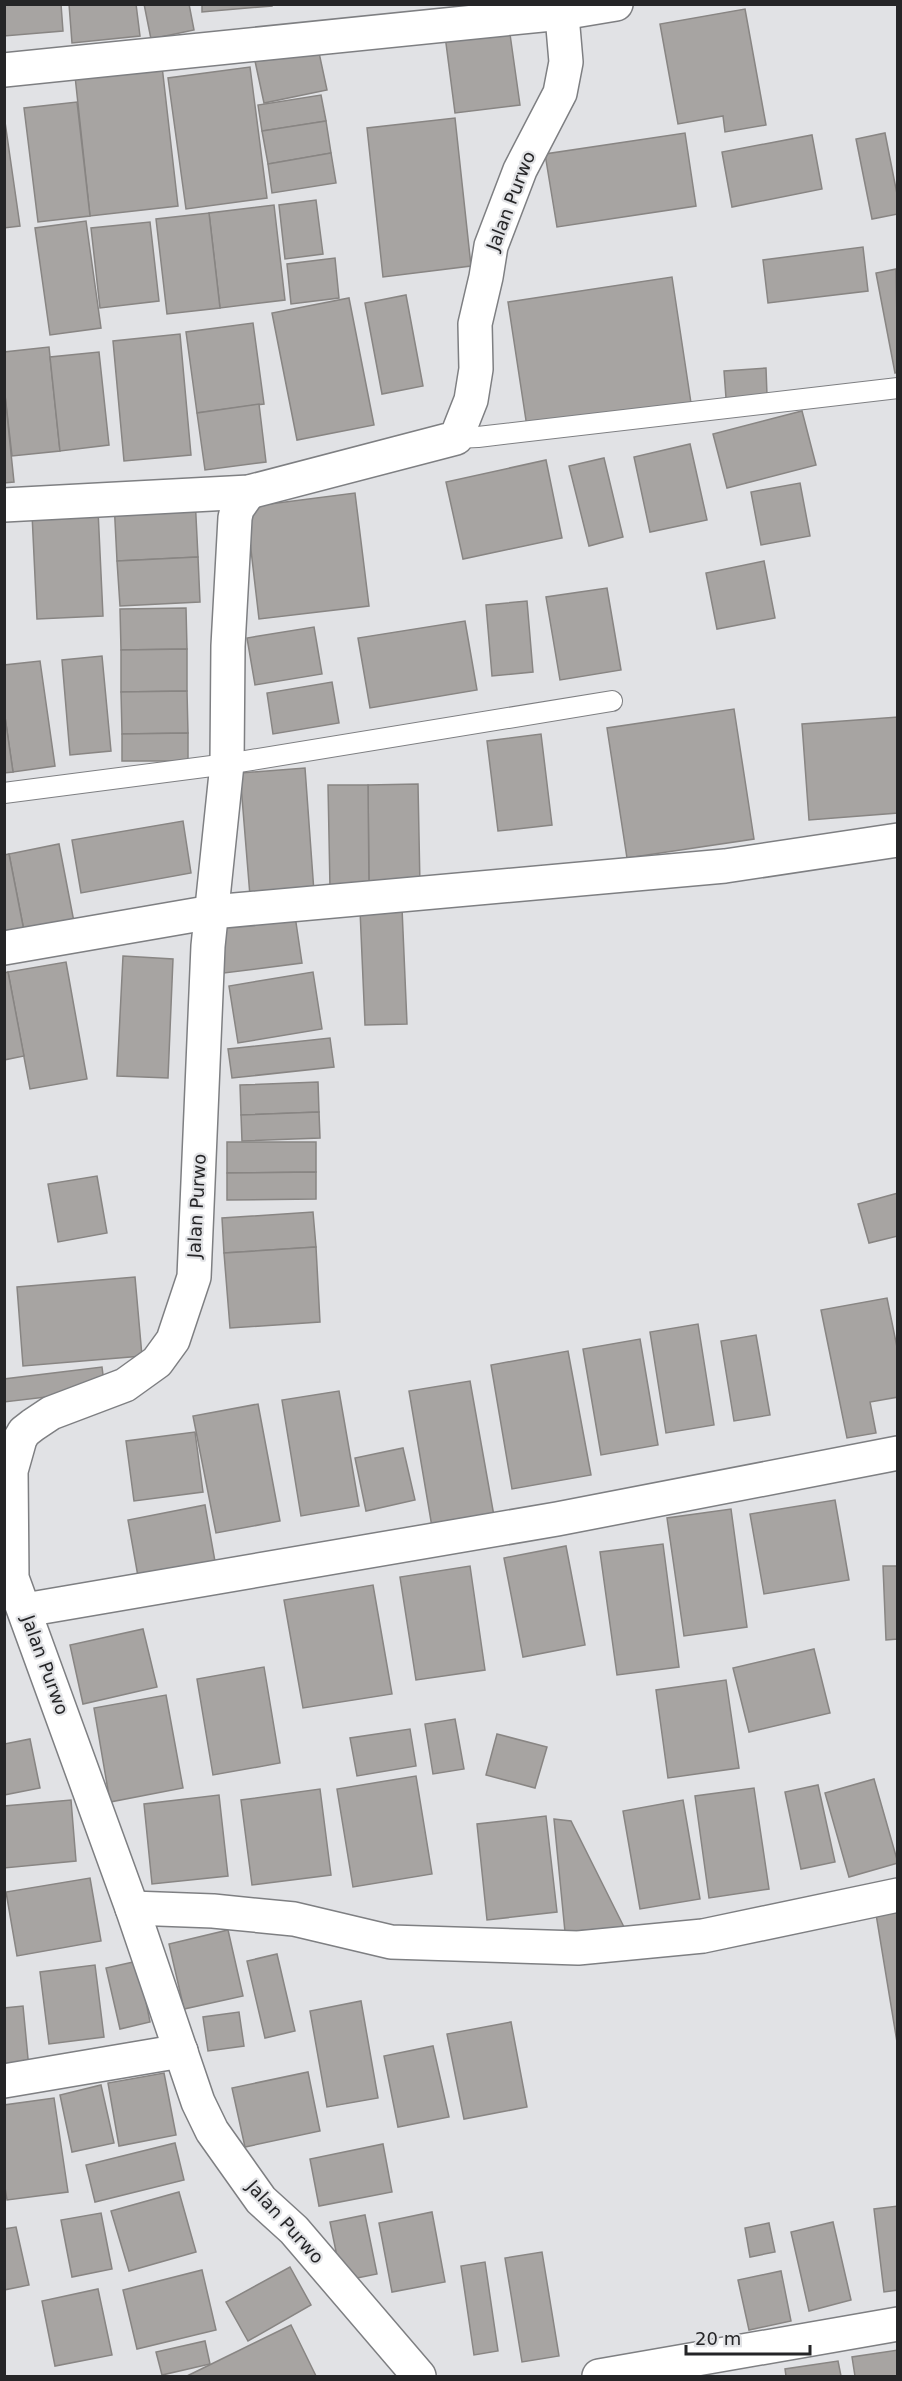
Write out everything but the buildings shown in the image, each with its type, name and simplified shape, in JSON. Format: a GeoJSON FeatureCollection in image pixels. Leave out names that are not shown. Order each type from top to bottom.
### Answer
{"type":"FeatureCollection","features":[{"type":"Feature","properties":{"kind":"street"},"geometry":{"type":"LineString","coordinates":[[4,70],[616,4]]}},
{"type":"Feature","properties":{"kind":"street","name":"Jalan Purwo"},"geometry":{"type":"LineString","coordinates":[[456,438],[471,400],[476,369],[475,324],[491,246],[520,170],[560,93],[566,62],[561,9]]}},
{"type":"Feature","properties":{"kind":"street"},"geometry":{"type":"LineString","coordinates":[[4,506],[249,492],[456,438]]}},
{"type":"Feature","properties":{"kind":"street","name":"Jalan Purwo"},"geometry":{"type":"LineString","coordinates":[[249,492],[237,509],[235,518],[228,646],[227,764],[208,946],[194,1277],[173,1340],[157,1362],[124,1384],[51,1413],[24,1432],[11,1472],[8,1579],[25,1610],[132,1908],[198,2102],[212,2131],[261,2200],[294,2230],[419,2376]]}},
{"type":"Feature","properties":{"kind":"street"},"geometry":{"type":"LineString","coordinates":[[4,948],[212,912],[724,866],[897,840]]}},
{"type":"Feature","properties":{"kind":"street"},"geometry":{"type":"LineString","coordinates":[[25,1610],[557,1519],[897,1453]]}},
{"type":"Feature","properties":{"kind":"street"},"geometry":{"type":"LineString","coordinates":[[132,1908],[213,1911],[294,1919],[391,1942],[578,1948],[703,1936],[897,1895]]}},
{"type":"Feature","properties":{"kind":"street"},"geometry":{"type":"LineString","coordinates":[[4,2081],[181,2050]]}},
{"type":"Feature","properties":{"kind":"street"},"geometry":{"type":"LineString","coordinates":[[599,2376],[897,2325]]}},
{"type":"Feature","properties":{"kind":"lane"},"geometry":{"type":"LineString","coordinates":[[456,438],[897,388]]}},
{"type":"Feature","properties":{"kind":"lane"},"geometry":{"type":"LineString","coordinates":[[4,793],[227,764],[612,701]]}}]}
